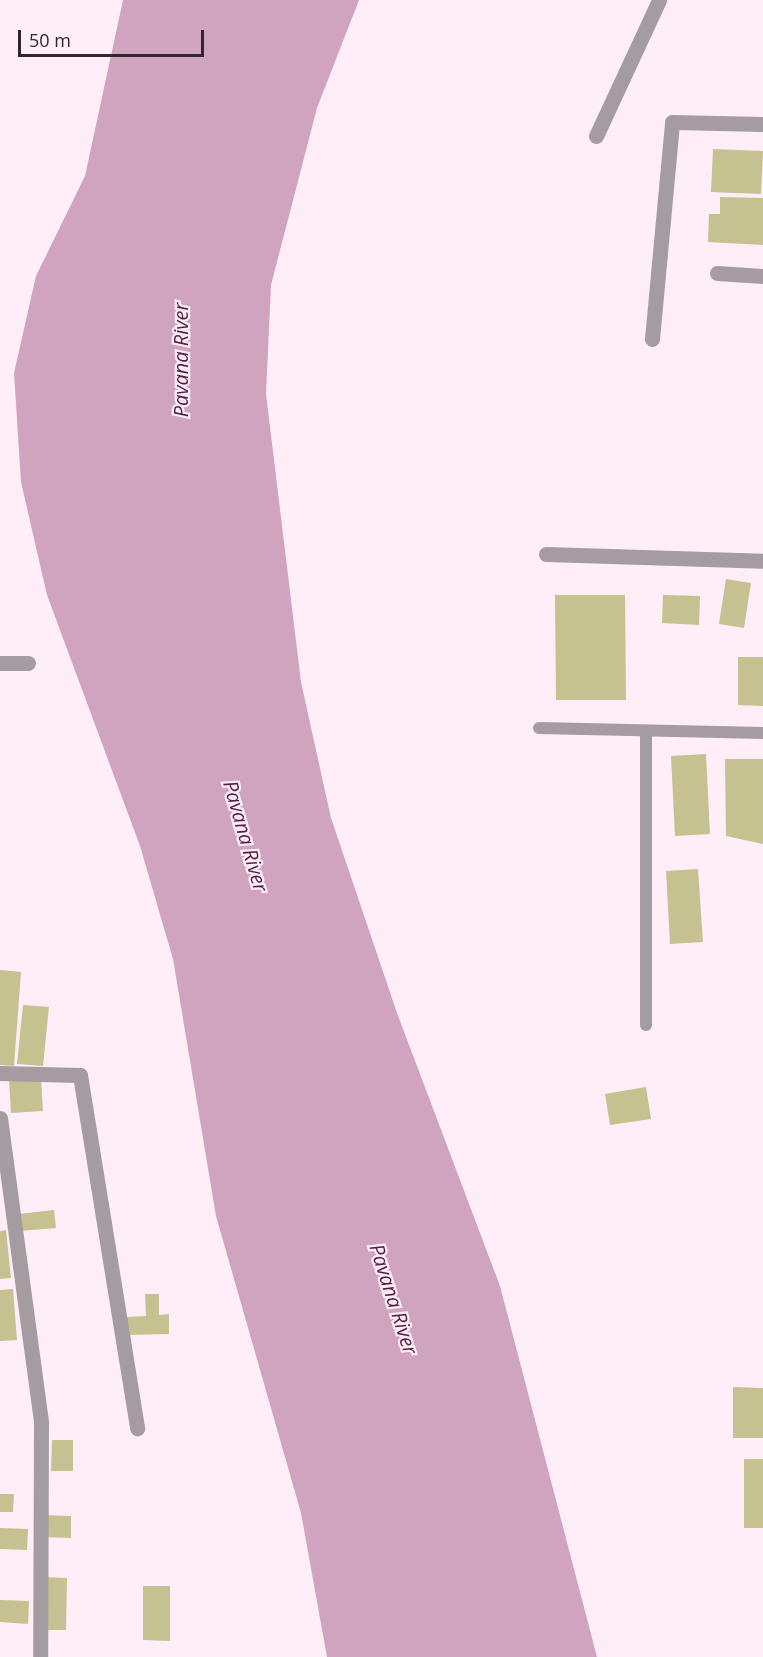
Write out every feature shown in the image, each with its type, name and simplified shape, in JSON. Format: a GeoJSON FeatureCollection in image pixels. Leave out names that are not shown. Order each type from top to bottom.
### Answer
{"type":"FeatureCollection","features":[{"type":"Feature","properties":{"kind":"street"},"geometry":{"type":"LineString","coordinates":[[596,135],[659,0]]}},
{"type":"Feature","properties":{"kind":"street"},"geometry":{"type":"LineString","coordinates":[[652,339],[672,122],[763,124]]}},
{"type":"Feature","properties":{"kind":"street"},"geometry":{"type":"LineString","coordinates":[[717,273],[763,276]]}},
{"type":"Feature","properties":{"kind":"street"},"geometry":{"type":"LineString","coordinates":[[546,554],[763,561]]}},
{"type":"Feature","properties":{"kind":"street"},"geometry":{"type":"LineString","coordinates":[[0,663],[28,663]]}},
{"type":"Feature","properties":{"kind":"street"},"geometry":{"type":"LineString","coordinates":[[0,1073],[80,1076],[137,1428]]}},
{"type":"Feature","properties":{"kind":"street"},"geometry":{"type":"LineString","coordinates":[[0,1118],[41,1422],[40,1657]]}},
{"type":"Feature","properties":{"kind":"lane"},"geometry":{"type":"LineString","coordinates":[[539,729],[763,733]]}},
{"type":"Feature","properties":{"kind":"lane"},"geometry":{"type":"LineString","coordinates":[[646,730],[646,1025]]}},
{"type":"Feature","properties":{"kind":"water","name":"Pavana River"},"geometry":{"type":"Polygon","coordinates":[[[123,0],[359,0],[317,108],[271,285],[266,394],[301,682],[331,818],[397,1013],[500,1286],[597,1657],[327,1657],[301,1513],[216,1216],[173,959],[140,846],[47,595],[21,482],[14,373],[36,276],[85,176],[123,0]]]}},
{"type":"Feature","properties":{"kind":"building"},"geometry":{"type":"Polygon","coordinates":[[[713,149],[763,151],[761,194],[711,192],[713,149]]]}},
{"type":"Feature","properties":{"kind":"building"},"geometry":{"type":"Polygon","coordinates":[[[720,197],[763,198],[763,245],[708,242],[709,214],[720,214],[720,197]]]}},
{"type":"Feature","properties":{"kind":"building"},"geometry":{"type":"Polygon","coordinates":[[[726,579],[751,583],[744,628],[719,624],[726,579]]]}},
{"type":"Feature","properties":{"kind":"building"},"geometry":{"type":"Polygon","coordinates":[[[555,595],[625,595],[626,700],[556,700],[555,595]]]}},
{"type":"Feature","properties":{"kind":"building"},"geometry":{"type":"Polygon","coordinates":[[[663,595],[700,596],[699,625],[662,623],[663,595]]]}},
{"type":"Feature","properties":{"kind":"building"},"geometry":{"type":"Polygon","coordinates":[[[738,657],[763,657],[763,706],[738,705],[738,657]]]}},
{"type":"Feature","properties":{"kind":"building"},"geometry":{"type":"Polygon","coordinates":[[[706,754],[710,834],[675,836],[671,756],[706,754]]]}},
{"type":"Feature","properties":{"kind":"building"},"geometry":{"type":"Polygon","coordinates":[[[725,759],[763,759],[763,844],[726,836],[725,759]]]}},
{"type":"Feature","properties":{"kind":"building"},"geometry":{"type":"Polygon","coordinates":[[[698,869],[703,942],[670,944],[666,871],[698,869]]]}},
{"type":"Feature","properties":{"kind":"building"},"geometry":{"type":"Polygon","coordinates":[[[0,970],[21,972],[14,1066],[0,1065],[0,970]]]}},
{"type":"Feature","properties":{"kind":"building"},"geometry":{"type":"Polygon","coordinates":[[[23,1005],[49,1007],[43,1066],[17,1064],[23,1005]]]}},
{"type":"Feature","properties":{"kind":"building"},"geometry":{"type":"Polygon","coordinates":[[[41,1078],[43,1111],[11,1113],[9,1079],[41,1078]]]}},
{"type":"Feature","properties":{"kind":"building"},"geometry":{"type":"Polygon","coordinates":[[[646,1087],[651,1119],[610,1125],[605,1094],[646,1087]]]}},
{"type":"Feature","properties":{"kind":"building"},"geometry":{"type":"Polygon","coordinates":[[[54,1210],[56,1228],[20,1231],[19,1214],[54,1210]]]}},
{"type":"Feature","properties":{"kind":"building"},"geometry":{"type":"Polygon","coordinates":[[[6,1230],[11,1278],[0,1279],[0,1231],[6,1230]]]}},
{"type":"Feature","properties":{"kind":"building"},"geometry":{"type":"Polygon","coordinates":[[[13,1289],[17,1340],[0,1341],[0,1290],[13,1289]]]}},
{"type":"Feature","properties":{"kind":"building"},"geometry":{"type":"Polygon","coordinates":[[[145,1294],[159,1294],[159,1315],[169,1314],[169,1334],[127,1335],[126,1317],[146,1316],[145,1294]]]}},
{"type":"Feature","properties":{"kind":"building"},"geometry":{"type":"Polygon","coordinates":[[[733,1387],[763,1388],[763,1438],[733,1438],[733,1387]]]}},
{"type":"Feature","properties":{"kind":"building"},"geometry":{"type":"Polygon","coordinates":[[[52,1440],[73,1440],[73,1471],[51,1471],[52,1440]]]}},
{"type":"Feature","properties":{"kind":"building"},"geometry":{"type":"Polygon","coordinates":[[[744,1459],[763,1459],[763,1528],[744,1528],[744,1459]]]}},
{"type":"Feature","properties":{"kind":"building"},"geometry":{"type":"Polygon","coordinates":[[[0,1494],[14,1494],[13,1512],[0,1512],[0,1494]]]}},
{"type":"Feature","properties":{"kind":"building"},"geometry":{"type":"Polygon","coordinates":[[[42,1515],[71,1516],[71,1538],[42,1537],[42,1515]]]}},
{"type":"Feature","properties":{"kind":"building"},"geometry":{"type":"Polygon","coordinates":[[[0,1528],[28,1529],[27,1550],[0,1549],[0,1528]]]}},
{"type":"Feature","properties":{"kind":"building"},"geometry":{"type":"Polygon","coordinates":[[[43,1577],[67,1578],[66,1630],[42,1630],[43,1577]]]}},
{"type":"Feature","properties":{"kind":"building"},"geometry":{"type":"Polygon","coordinates":[[[143,1586],[170,1586],[170,1641],[143,1640],[143,1586]]]}},
{"type":"Feature","properties":{"kind":"building"},"geometry":{"type":"Polygon","coordinates":[[[0,1600],[29,1601],[28,1624],[0,1622],[0,1600]]]}}]}
